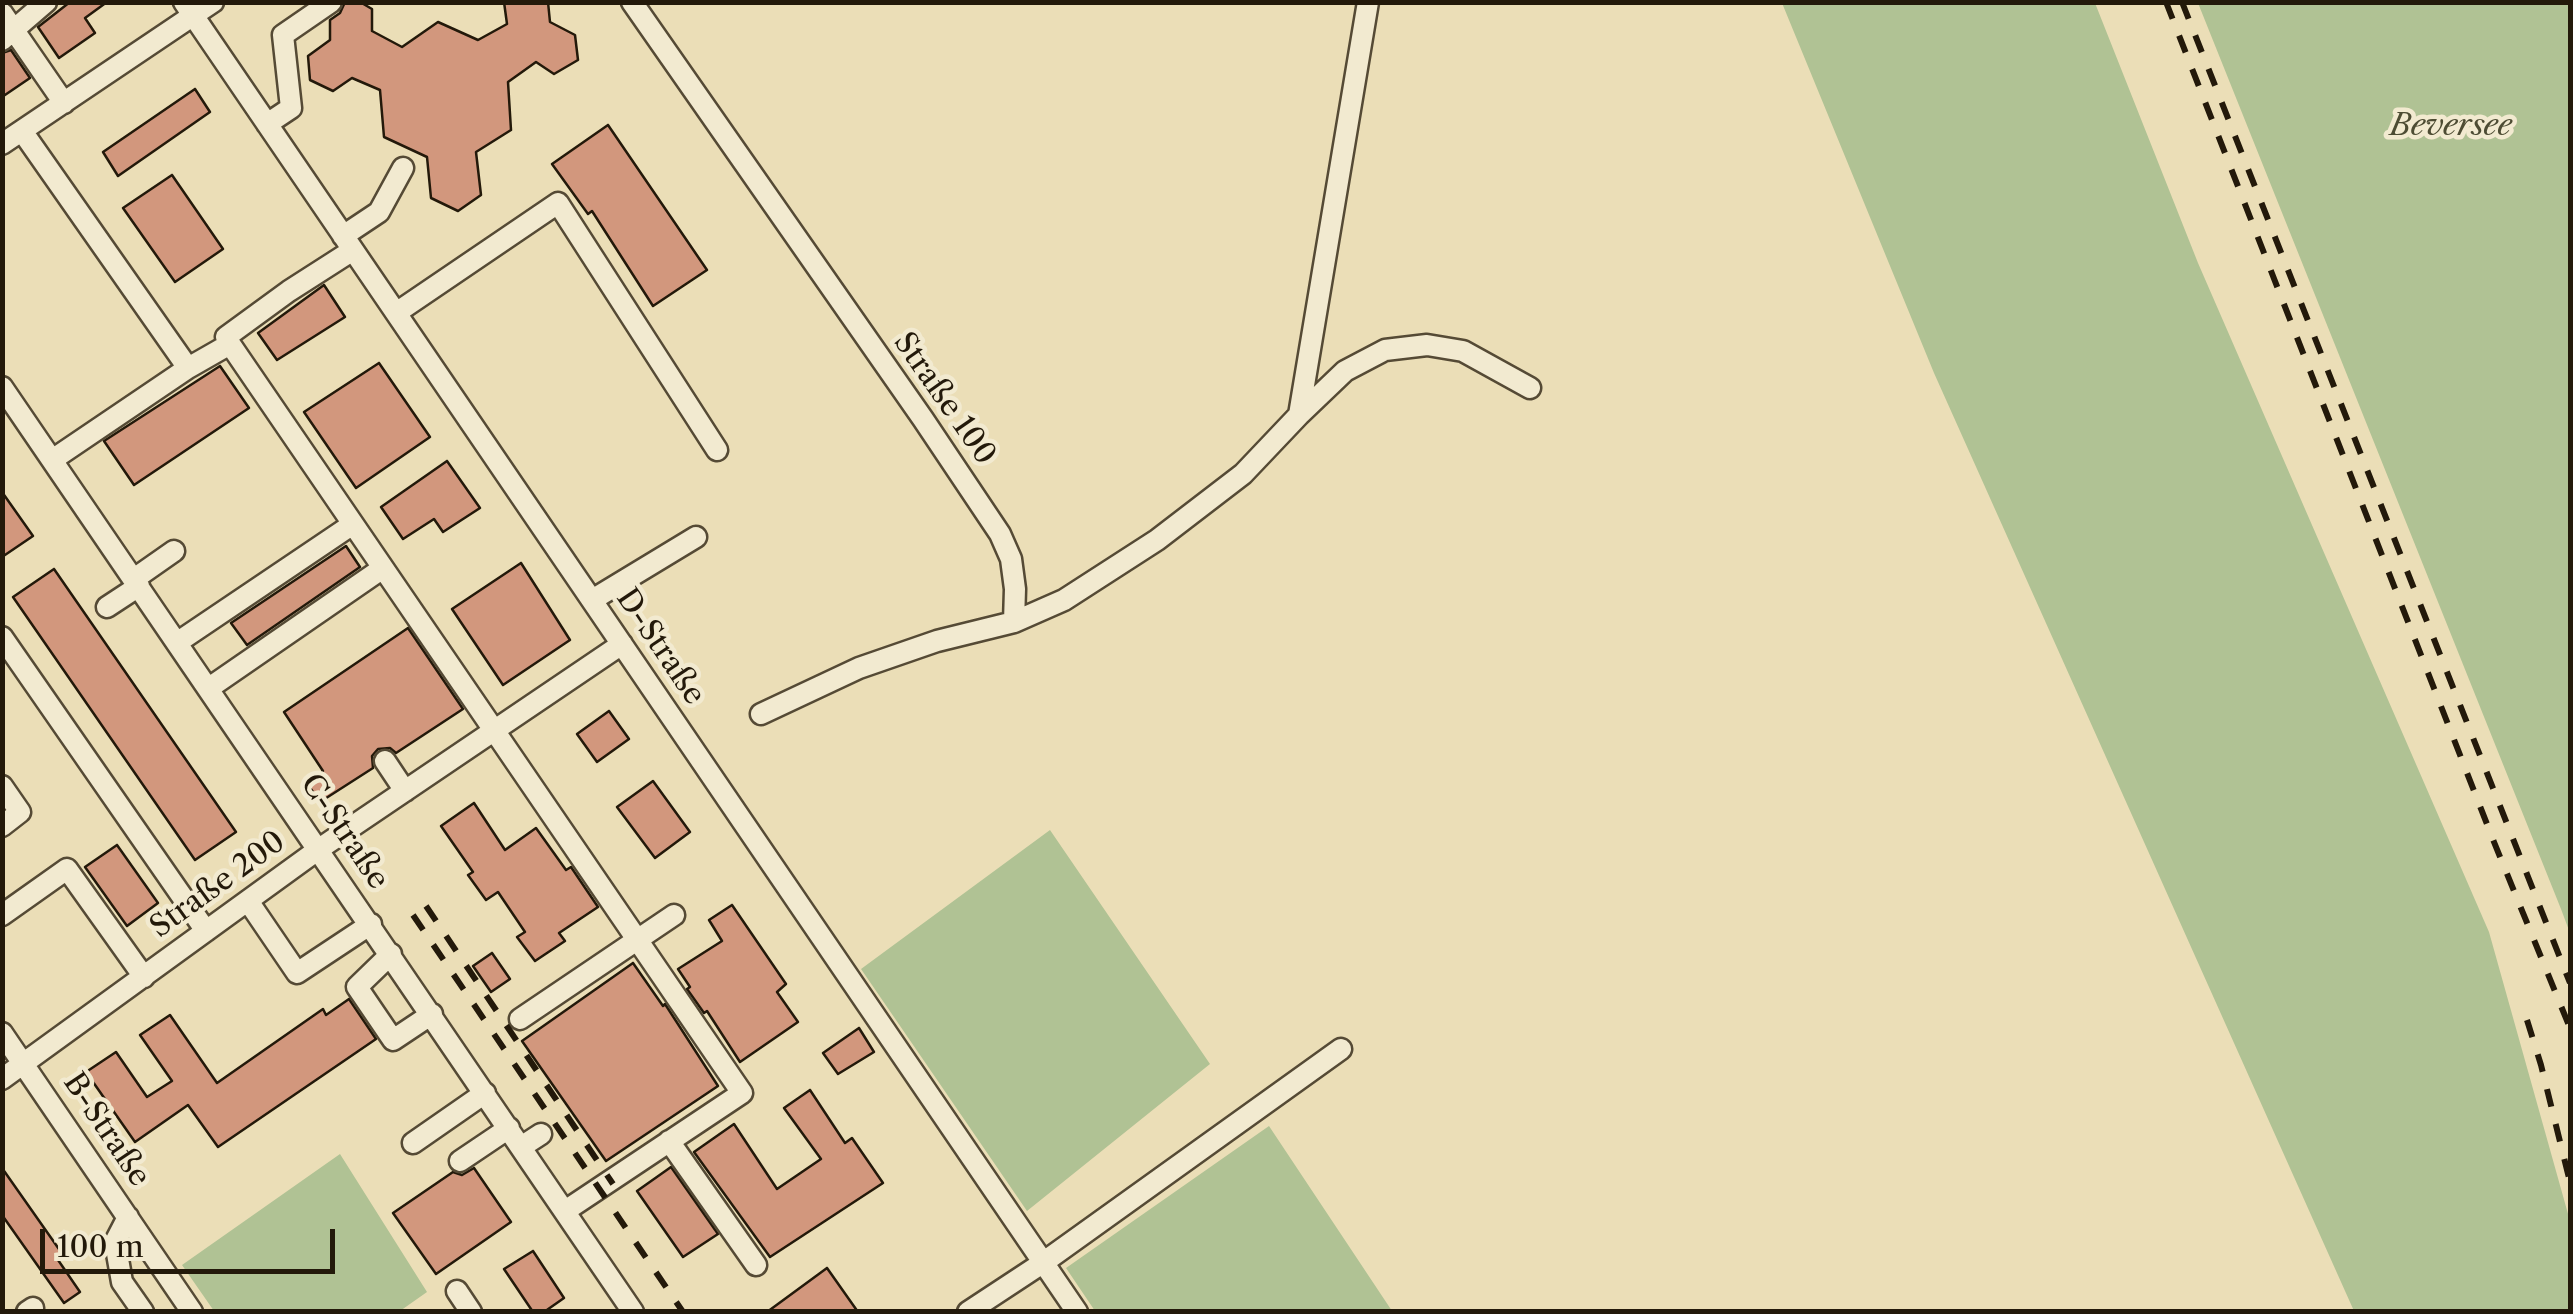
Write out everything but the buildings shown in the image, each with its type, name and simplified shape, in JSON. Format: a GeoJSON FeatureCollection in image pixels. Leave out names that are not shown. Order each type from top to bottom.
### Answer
{"type":"FeatureCollection","features":[{"type":"Feature","properties":{"kind":"lane"},"geometry":{"type":"LineString","coordinates":[[9,36],[46,2]]}},
{"type":"Feature","properties":{"kind":"lane"},"geometry":{"type":"LineString","coordinates":[[2,144],[64,103],[189,9],[213,2]]}},
{"type":"Feature","properties":{"kind":"lane"},"geometry":{"type":"LineString","coordinates":[[267,124],[291,108],[283,35],[331,2]]}},
{"type":"Feature","properties":{"kind":"lane","name":"Straße 100"},"geometry":{"type":"LineString","coordinates":[[632,2],[1000,534],[1015,588],[1014,622]]}},
{"type":"Feature","properties":{"kind":"lane"},"geometry":{"type":"LineString","coordinates":[[1299,415],[1368,2]]}},
{"type":"Feature","properties":{"kind":"lane","name":"D-Straße"},"geometry":{"type":"LineString","coordinates":[[189,9],[1077,1312]]}},
{"type":"Feature","properties":{"kind":"lane"},"geometry":{"type":"LineString","coordinates":[[2,13],[9,36],[64,103]]}},
{"type":"Feature","properties":{"kind":"lane"},"geometry":{"type":"LineString","coordinates":[[22,131],[188,368]]}},
{"type":"Feature","properties":{"kind":"lane"},"geometry":{"type":"LineString","coordinates":[[403,168],[379,212],[348,243],[226,338],[742,1093],[565,1211]]}},
{"type":"Feature","properties":{"kind":"lane"},"geometry":{"type":"LineString","coordinates":[[396,313],[558,202],[717,450]]}},
{"type":"Feature","properties":{"kind":"lane"},"geometry":{"type":"LineString","coordinates":[[52,460],[230,344]]}},
{"type":"Feature","properties":{"kind":"lane"},"geometry":{"type":"LineString","coordinates":[[761,714],[860,668],[936,641],[1014,622],[1064,600],[1157,540],[1243,474],[1345,372],[1385,350],[1426,345],[1463,350],[1530,388]]}},
{"type":"Feature","properties":{"kind":"lane","name":"C-Straße"},"geometry":{"type":"LineString","coordinates":[[2,387],[633,1312]]}},
{"type":"Feature","properties":{"kind":"lane"},"geometry":{"type":"LineString","coordinates":[[178,642],[353,524]]}},
{"type":"Feature","properties":{"kind":"lane"},"geometry":{"type":"LineString","coordinates":[[592,600],[696,537]]}},
{"type":"Feature","properties":{"kind":"lane"},"geometry":{"type":"LineString","coordinates":[[107,607],[174,551]]}},
{"type":"Feature","properties":{"kind":"lane"},"geometry":{"type":"LineString","coordinates":[[209,688],[383,568]]}},
{"type":"Feature","properties":{"kind":"lane"},"geometry":{"type":"LineString","coordinates":[[2,637],[206,931]]}},
{"type":"Feature","properties":{"kind":"lane","name":"Straße 200"},"geometry":{"type":"LineString","coordinates":[[2,1079],[320,849],[622,644]]}},
{"type":"Feature","properties":{"kind":"lane"},"geometry":{"type":"LineString","coordinates":[[385,762],[405,791]]}},
{"type":"Feature","properties":{"kind":"lane"},"geometry":{"type":"LineString","coordinates":[[2,786],[20,812],[2,826]]}},
{"type":"Feature","properties":{"kind":"lane"},"geometry":{"type":"LineString","coordinates":[[2,915],[67,869],[144,977]]}},
{"type":"Feature","properties":{"kind":"lane"},"geometry":{"type":"LineString","coordinates":[[248,901],[297,973],[371,924]]}},
{"type":"Feature","properties":{"kind":"lane"},"geometry":{"type":"LineString","coordinates":[[520,1018],[674,915]]}},
{"type":"Feature","properties":{"kind":"lane"},"geometry":{"type":"LineString","coordinates":[[391,954],[357,986],[393,1040],[432,1014]]}},
{"type":"Feature","properties":{"kind":"lane","name":"B-Straße"},"geometry":{"type":"LineString","coordinates":[[2,1032],[192,1312]]}},
{"type":"Feature","properties":{"kind":"lane"},"geometry":{"type":"LineString","coordinates":[[968,1312],[1341,1049]]}},
{"type":"Feature","properties":{"kind":"lane"},"geometry":{"type":"LineString","coordinates":[[413,1143],[485,1093]]}},
{"type":"Feature","properties":{"kind":"lane"},"geometry":{"type":"LineString","coordinates":[[460,1161],[509,1128]]}},
{"type":"Feature","properties":{"kind":"lane"},"geometry":{"type":"LineString","coordinates":[[522,1147],[540,1134]]}},
{"type":"Feature","properties":{"kind":"lane"},"geometry":{"type":"LineString","coordinates":[[669,1141],[756,1265]]}},
{"type":"Feature","properties":{"kind":"lane"},"geometry":{"type":"LineString","coordinates":[[128,1217],[115,1242],[122,1282],[143,1312]]}},
{"type":"Feature","properties":{"kind":"lane"},"geometry":{"type":"LineString","coordinates":[[457,1291],[470,1312]]}},
{"type":"Feature","properties":{"kind":"green space"},"geometry":{"type":"Polygon","coordinates":[[[1782,3],[2095,3],[2198,263],[2489,932],[2570,1221],[2570,1311],[2354,1311],[1934,373],[1782,3]]]}},
{"type":"Feature","properties":{"kind":"green space","name":"Beversee"},"geometry":{"type":"Polygon","coordinates":[[[2198,3],[2570,3],[2570,933],[2561,909],[2198,3]]]}},
{"type":"Feature","properties":{"kind":"green space"},"geometry":{"type":"Polygon","coordinates":[[[1050,830],[1210,1064],[1027,1211],[861,969],[1050,830]]]}},
{"type":"Feature","properties":{"kind":"green space"},"geometry":{"type":"Polygon","coordinates":[[[1269,1126],[1392,1311],[1095,1311],[1066,1268],[1269,1126]]]}},
{"type":"Feature","properties":{"kind":"green space"},"geometry":{"type":"Polygon","coordinates":[[[340,1154],[427,1292],[400,1311],[214,1311],[182,1265],[340,1154]]]}},
{"type":"Feature","properties":{"kind":"railway"},"geometry":{"type":"LineString","coordinates":[[2166,2],[2570,1028]]}},
{"type":"Feature","properties":{"kind":"railway"},"geometry":{"type":"LineString","coordinates":[[2182,2],[2570,983]]}},
{"type":"Feature","properties":{"kind":"railway"},"geometry":{"type":"LineString","coordinates":[[426,906],[613,1184]]}},
{"type":"Feature","properties":{"kind":"railway"},"geometry":{"type":"LineString","coordinates":[[413,915],[683,1312]]}},
{"type":"Feature","properties":{"kind":"railway"},"geometry":{"type":"LineString","coordinates":[[2527,1020],[2570,1182]]}}]}
